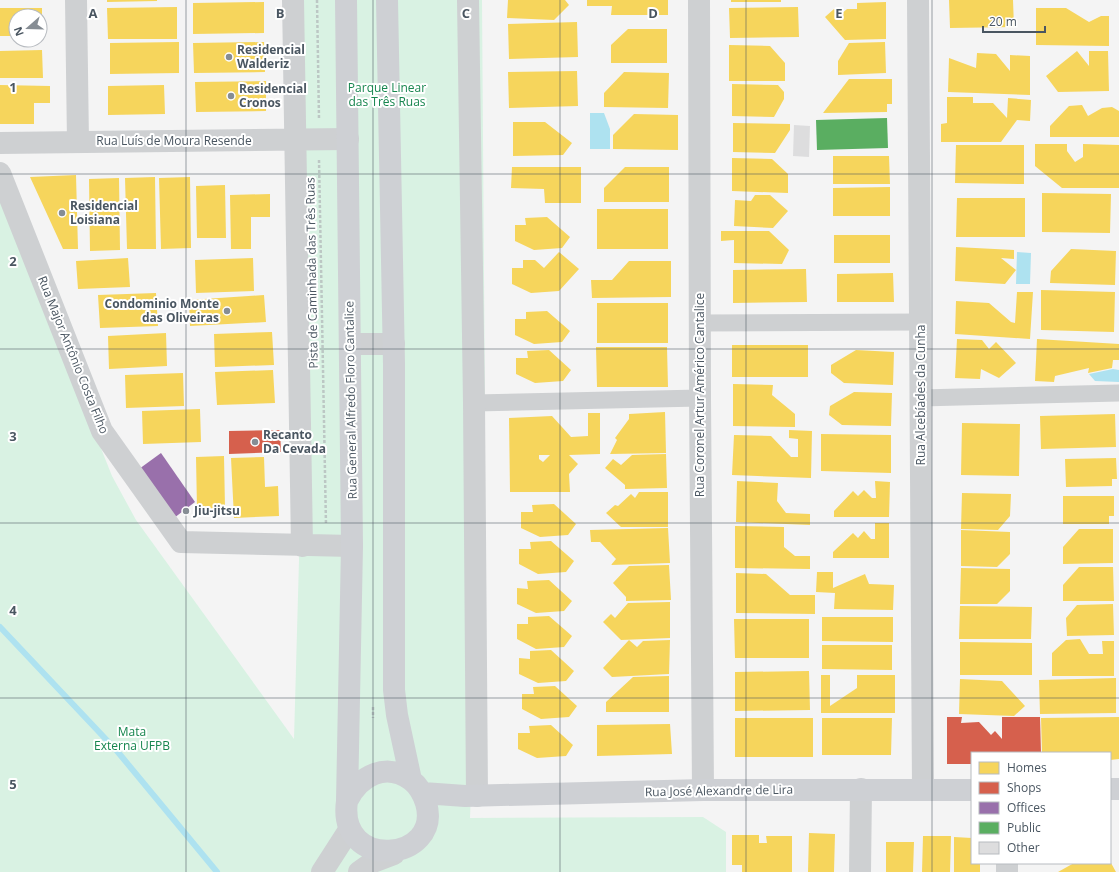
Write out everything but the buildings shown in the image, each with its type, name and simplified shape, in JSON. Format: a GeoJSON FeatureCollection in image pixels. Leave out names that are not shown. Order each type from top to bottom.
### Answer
{"type":"FeatureCollection","features":[{"type":"Feature","properties":{"kind":"main road","name":"Rua General Alfredo Floro Cantalice"},"geometry":{"type":"LineString","coordinates":[[346,0],[352,546],[347,801],[345,816],[349,830]]}},
{"type":"Feature","properties":{"kind":"main road"},"geometry":{"type":"LineString","coordinates":[[387,0],[394,344],[394,690],[397,715],[417,787],[428,809],[422,833]]}},
{"type":"Feature","properties":{"kind":"main road"},"geometry":{"type":"LineString","coordinates":[[347,801],[353,789],[362,780],[374,774],[387,772],[400,774],[417,787]]}},
{"type":"Feature","properties":{"kind":"main road","name":"Rua José Alexandre de Lira"},"geometry":{"type":"LineString","coordinates":[[417,787],[471,796],[703,790],[971,790]]}},
{"type":"Feature","properties":{"kind":"main road"},"geometry":{"type":"LineString","coordinates":[[349,830],[357,841],[368,850],[381,854],[394,854],[407,849],[422,833],[471,796]]}},
{"type":"Feature","properties":{"kind":"street"},"geometry":{"type":"LineString","coordinates":[[76,0],[78,142]]}},
{"type":"Feature","properties":{"kind":"street"},"geometry":{"type":"LineString","coordinates":[[293,0],[294,140],[302,546]]}},
{"type":"Feature","properties":{"kind":"street"},"geometry":{"type":"LineString","coordinates":[[468,0],[474,402],[471,796]]}},
{"type":"Feature","properties":{"kind":"street","name":"Rua Coronel Artur Américo Cantalice"},"geometry":{"type":"LineString","coordinates":[[699,0],[703,790]]}},
{"type":"Feature","properties":{"kind":"street","name":"Rua Alcebíades da Cunha"},"geometry":{"type":"LineString","coordinates":[[918,0],[923,790]]}},
{"type":"Feature","properties":{"kind":"street","name":"Rua Luís de Moura Resende"},"geometry":{"type":"LineString","coordinates":[[0,143],[348,139]]}},
{"type":"Feature","properties":{"kind":"street","name":"Rua Major Antônio Costa Filho"},"geometry":{"type":"LineString","coordinates":[[0,173],[102,431],[181,542],[352,546]]}},
{"type":"Feature","properties":{"kind":"street"},"geometry":{"type":"LineString","coordinates":[[700,323],[920,322]]}},
{"type":"Feature","properties":{"kind":"street"},"geometry":{"type":"LineString","coordinates":[[350,344],[394,344]]}},
{"type":"Feature","properties":{"kind":"street"},"geometry":{"type":"LineString","coordinates":[[921,398],[1119,394]]}},
{"type":"Feature","properties":{"kind":"street"},"geometry":{"type":"LineString","coordinates":[[474,402],[700,398]]}},
{"type":"Feature","properties":{"kind":"street"},"geometry":{"type":"LineString","coordinates":[[860,872],[861,789]]}},
{"type":"Feature","properties":{"kind":"street"},"geometry":{"type":"LineString","coordinates":[[322,872],[349,830]]}},
{"type":"Feature","properties":{"kind":"street"},"geometry":{"type":"LineString","coordinates":[[359,872],[373,862],[394,854]]}},
{"type":"Feature","properties":{"kind":"path","name":"Pista de Caminhada das Três Ruas"},"geometry":{"type":"LineString","coordinates":[[317,0],[326,546]]}},
{"type":"Feature","properties":{"kind":"green space"},"geometry":{"type":"Polygon","coordinates":[[[291,0],[482,0],[485,414],[470,818],[703,817],[726,832],[726,872],[0,872],[0,195],[112,476],[136,520],[294,739],[299,560],[291,0]]]}},
{"type":"Feature","properties":{"kind":"water"},"geometry":{"type":"Polygon","coordinates":[[[590,113],[604,113],[610,129],[610,149],[590,149],[590,113]]]}},
{"type":"Feature","properties":{"kind":"water"},"geometry":{"type":"Polygon","coordinates":[[[1017,252],[1031,253],[1030,284],[1016,284],[1017,252]]]}},
{"type":"Feature","properties":{"kind":"water"},"geometry":{"type":"Polygon","coordinates":[[[1113,369],[1119,370],[1119,382],[1095,381],[1089,374],[1113,369]]]}},
{"type":"Feature","properties":{"kind":"waterway"},"geometry":{"type":"LineString","coordinates":[[0,627],[117,751],[217,872]]}},
{"type":"Feature","properties":{"kind":"place","name":"Residencial Walderiz"},"geometry":{"type":"Point","coordinates":[229,57]}},
{"type":"Feature","properties":{"kind":"place","name":"Residencial Cronos"},"geometry":{"type":"Point","coordinates":[231,96]}},
{"type":"Feature","properties":{"kind":"place","name":"Residencial Loisiana"},"geometry":{"type":"Point","coordinates":[62,213]}},
{"type":"Feature","properties":{"kind":"place","name":"Condominio Monte das Oliveiras"},"geometry":{"type":"Point","coordinates":[227,311]}},
{"type":"Feature","properties":{"kind":"place","name":"Recanto Da Cevada"},"geometry":{"type":"Point","coordinates":[255,442]}},
{"type":"Feature","properties":{"kind":"place","name":"Jiu-jitsu"},"geometry":{"type":"Point","coordinates":[186,511]}},
{"type":"Feature","properties":{"kind":"park label","name":"Parque Linear das Três Ruas"},"geometry":{"type":"Point","coordinates":[387,95]}},
{"type":"Feature","properties":{"kind":"park label","name":"Mata Externa UFPB"},"geometry":{"type":"Point","coordinates":[132,739]}}]}
